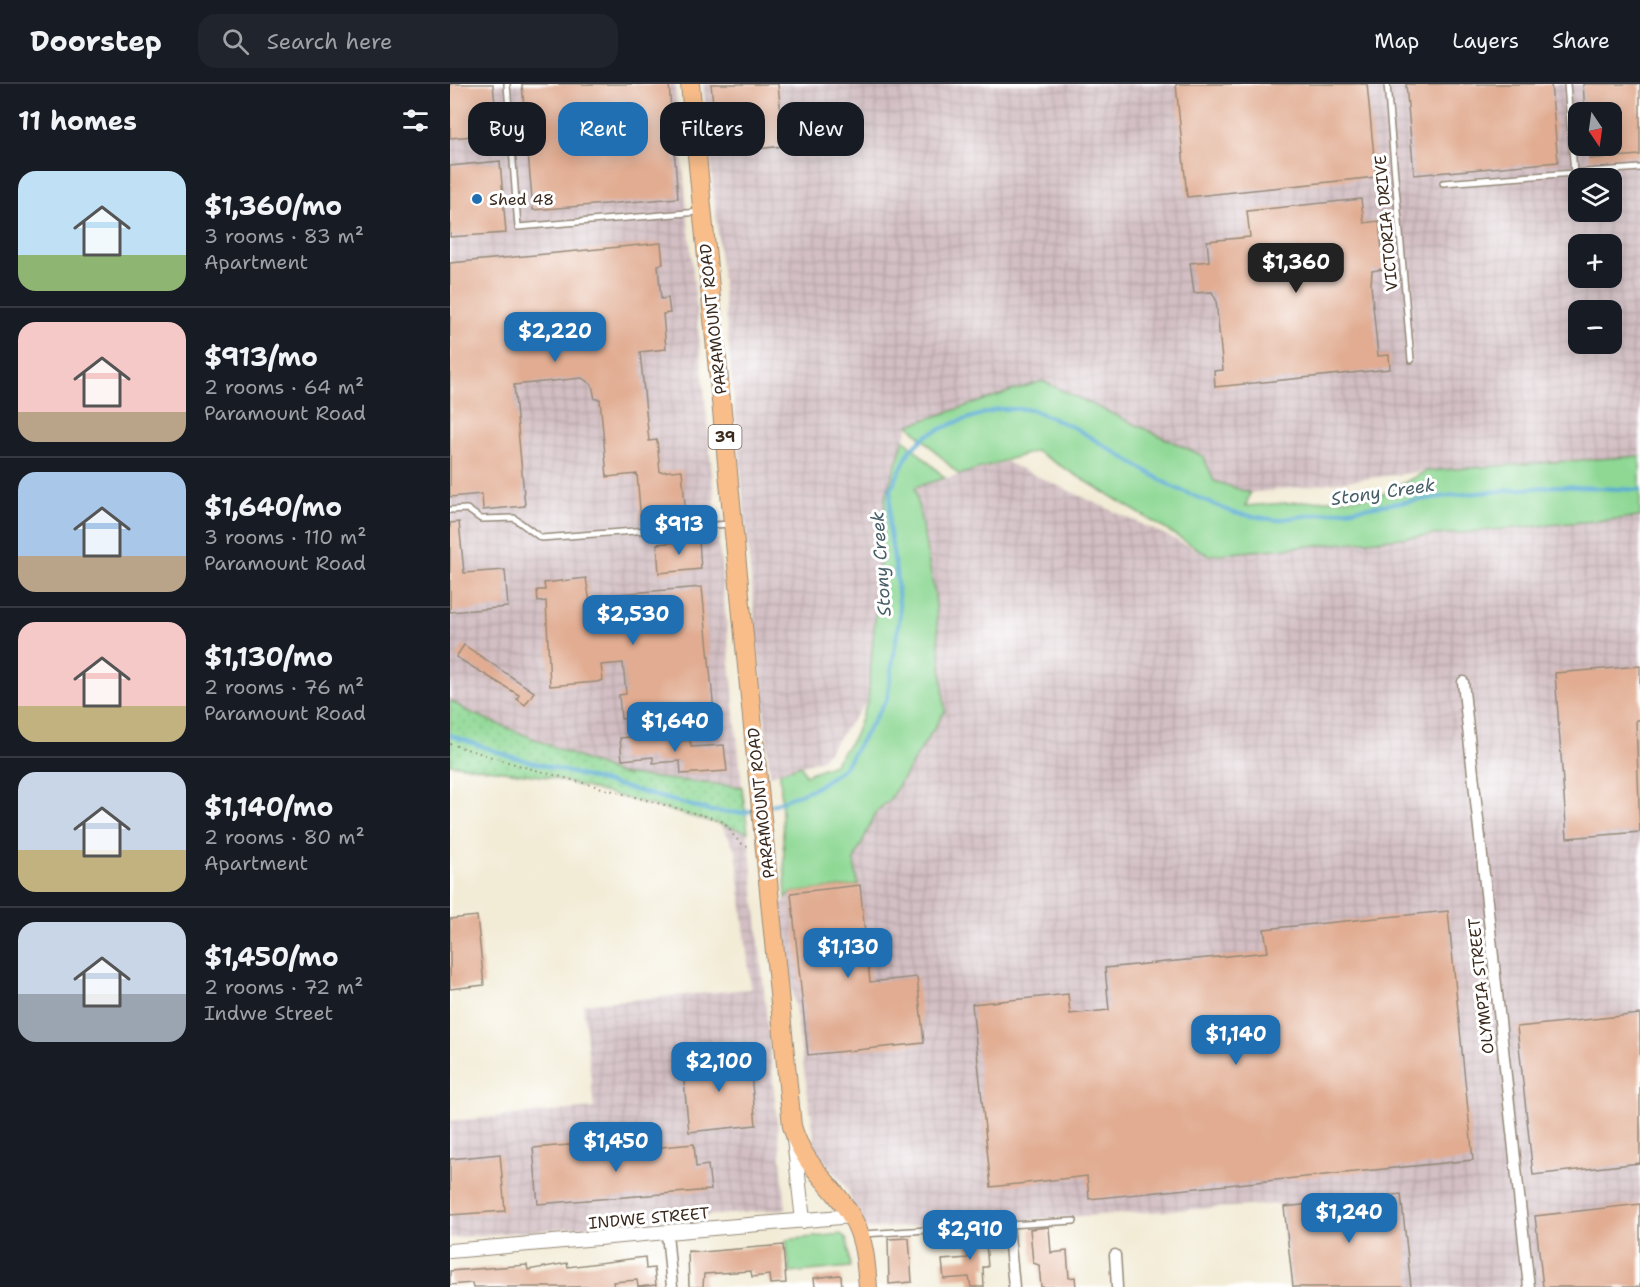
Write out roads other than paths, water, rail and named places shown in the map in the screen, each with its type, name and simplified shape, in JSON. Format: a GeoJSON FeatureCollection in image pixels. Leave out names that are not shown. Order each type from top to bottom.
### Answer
{"type":"FeatureCollection","features":[{"type":"Feature","properties":{"kind":"main road","name":"PARAMOUNT ROAD"},"geometry":{"type":"LineString","coordinates":[[690,84],[792,1126],[799,1149],[852,1216]]}},
{"type":"Feature","properties":{"kind":"main road","name":"39"},"geometry":{"type":"LineString","coordinates":[[852,1216],[860,1234],[868,1287]]}},
{"type":"Feature","properties":{"kind":"street","name":"OLYMPIA STREET"},"geometry":{"type":"LineString","coordinates":[[1463,682],[1529,1287]]}},
{"type":"Feature","properties":{"kind":"street"},"geometry":{"type":"LineString","coordinates":[[792,1126],[802,1221]]}},
{"type":"Feature","properties":{"kind":"street","name":"INDWE STREET"},"geometry":{"type":"LineString","coordinates":[[450,1251],[852,1216]]}},
{"type":"Feature","properties":{"kind":"street"},"geometry":{"type":"LineString","coordinates":[[1008,1225],[1014,1287]]}},
{"type":"Feature","properties":{"kind":"street"},"geometry":{"type":"LineString","coordinates":[[667,1233],[672,1287]]}},
{"type":"Feature","properties":{"kind":"street"},"geometry":{"type":"LineString","coordinates":[[1115,1255],[1117,1287]]}},
{"type":"Feature","properties":{"kind":"lane"},"geometry":{"type":"LineString","coordinates":[[507,84],[518,227],[703,212]]}},
{"type":"Feature","properties":{"kind":"lane","name":"VICTORIA DRIVE"},"geometry":{"type":"LineString","coordinates":[[1387,84],[1411,360]]}},
{"type":"Feature","properties":{"kind":"lane"},"geometry":{"type":"LineString","coordinates":[[1567,84],[1574,168]]}},
{"type":"Feature","properties":{"kind":"lane"},"geometry":{"type":"LineString","coordinates":[[1622,169],[1640,168]]}},
{"type":"Feature","properties":{"kind":"lane"},"geometry":{"type":"LineString","coordinates":[[1443,183],[1568,173]]}},
{"type":"Feature","properties":{"kind":"lane"},"geometry":{"type":"LineString","coordinates":[[450,510],[467,509],[481,519],[514,518],[541,538],[733,524]]}},
{"type":"Feature","properties":{"kind":"lane"},"geometry":{"type":"LineString","coordinates":[[860,1234],[1074,1221]]}},
{"type":"Feature","properties":{"kind":"waterway","name":"Stony Creek"},"geometry":{"type":"LineString","coordinates":[[767,807],[815,788],[844,768],[887,699],[900,614],[889,526],[891,489],[910,450],[927,435],[957,422],[998,409],[1031,409],[1077,429],[1171,486],[1234,513],[1276,520],[1455,495],[1557,486],[1640,490]]}},
{"type":"Feature","properties":{"kind":"waterway","name":"Stony Creek"},"geometry":{"type":"LineString","coordinates":[[450,735],[506,755],[711,811],[741,813],[757,810]]}},
{"type":"Feature","properties":{"kind":"place","name":"Shed 48"},"geometry":{"type":"Point","coordinates":[477,199]}}]}
